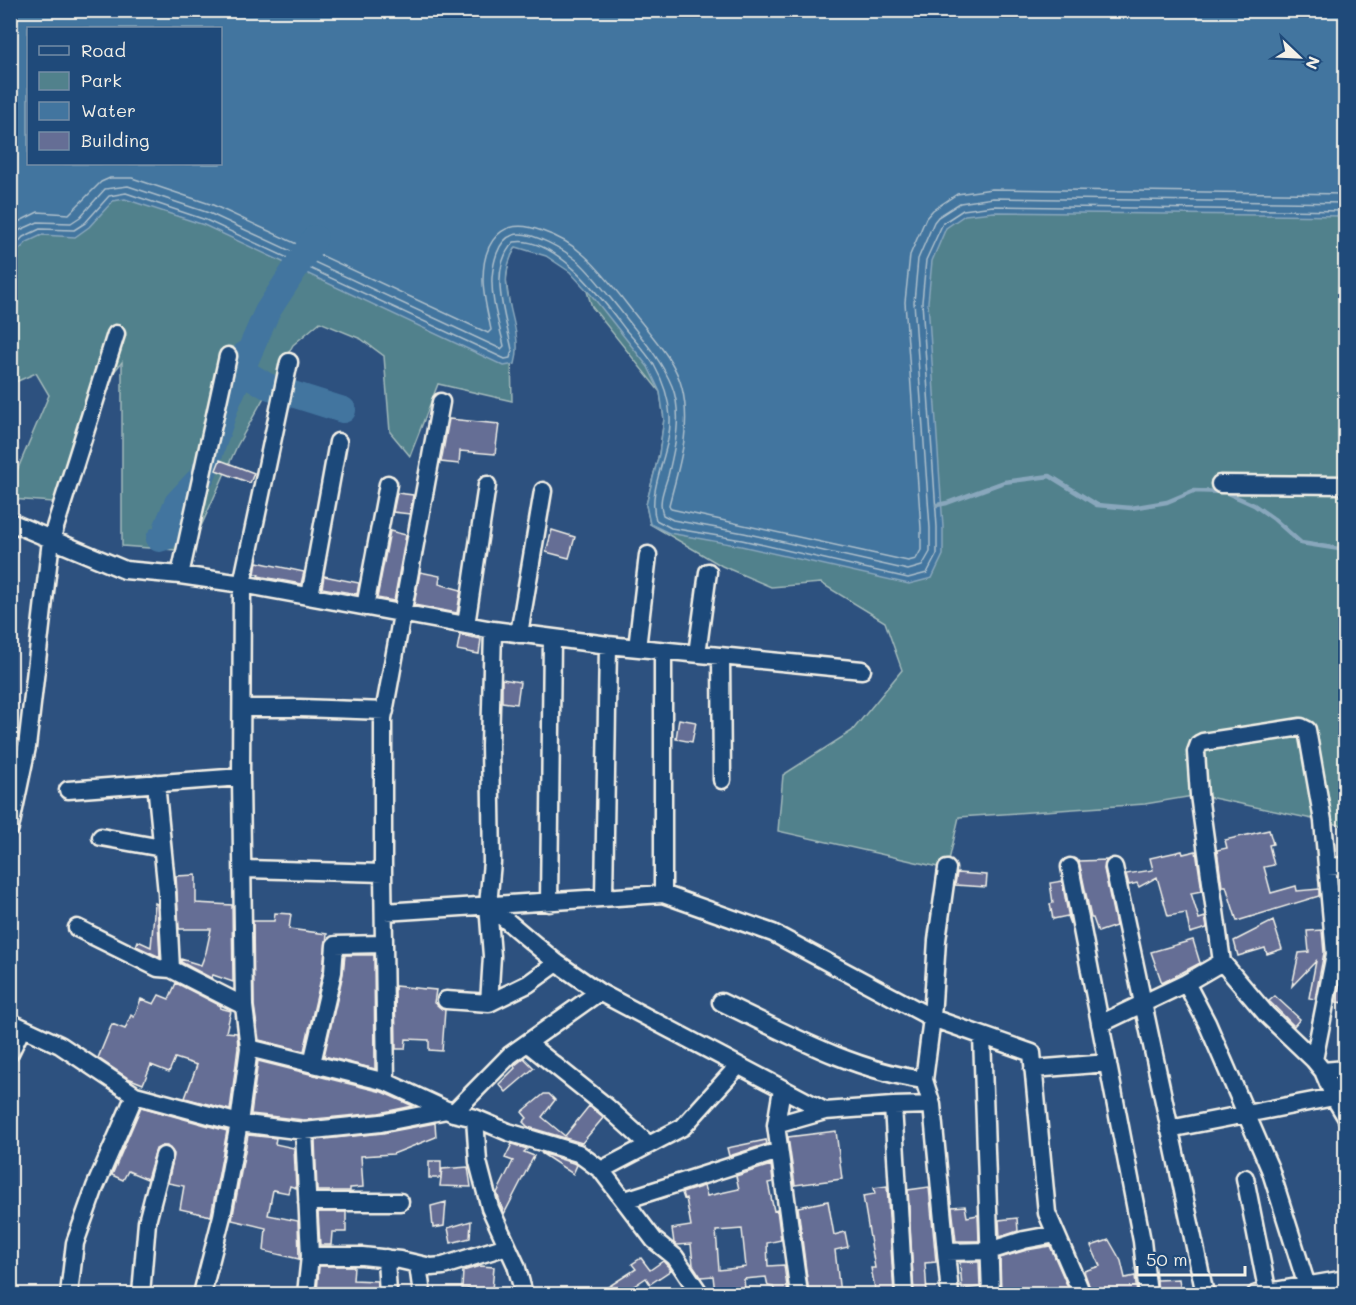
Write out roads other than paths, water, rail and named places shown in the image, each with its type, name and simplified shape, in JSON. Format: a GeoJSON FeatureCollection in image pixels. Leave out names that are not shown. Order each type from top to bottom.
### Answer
{"type":"FeatureCollection","features":[{"type":"Feature","properties":{"kind":"street"},"geometry":{"type":"LineString","coordinates":[[10,828],[27,747],[51,540],[116,334]]}},
{"type":"Feature","properties":{"kind":"street"},"geometry":{"type":"LineString","coordinates":[[180,575],[228,356]]}},
{"type":"Feature","properties":{"kind":"street"},"geometry":{"type":"LineString","coordinates":[[202,1294],[222,1216],[239,1123],[249,1048],[244,1006],[241,777],[242,584],[289,362]]}},
{"type":"Feature","properties":{"kind":"street"},"geometry":{"type":"LineString","coordinates":[[386,1082],[383,873],[385,711],[441,402]]}},
{"type":"Feature","properties":{"kind":"street"},"geometry":{"type":"LineString","coordinates":[[310,596],[338,442]]}},
{"type":"Feature","properties":{"kind":"street"},"geometry":{"type":"LineString","coordinates":[[365,607],[388,484]]}},
{"type":"Feature","properties":{"kind":"street"},"geometry":{"type":"LineString","coordinates":[[1220,484],[1346,485]]}},
{"type":"Feature","properties":{"kind":"street"},"geometry":{"type":"LineString","coordinates":[[466,626],[487,485]]}},
{"type":"Feature","properties":{"kind":"street"},"geometry":{"type":"LineString","coordinates":[[519,634],[543,491]]}},
{"type":"Feature","properties":{"kind":"street"},"geometry":{"type":"LineString","coordinates":[[10,522],[125,570],[242,584],[519,634],[663,651],[862,670]]}},
{"type":"Feature","properties":{"kind":"street"},"geometry":{"type":"LineString","coordinates":[[637,648],[648,555]]}},
{"type":"Feature","properties":{"kind":"street"},"geometry":{"type":"LineString","coordinates":[[697,654],[708,572]]}},
{"type":"Feature","properties":{"kind":"street"},"geometry":{"type":"LineString","coordinates":[[489,1003],[492,956],[488,905],[492,861],[490,745],[493,630]]}},
{"type":"Feature","properties":{"kind":"street"},"geometry":{"type":"LineString","coordinates":[[549,903],[552,638]]}},
{"type":"Feature","properties":{"kind":"street"},"geometry":{"type":"LineString","coordinates":[[604,897],[608,645]]}},
{"type":"Feature","properties":{"kind":"street"},"geometry":{"type":"LineString","coordinates":[[663,651],[663,894]]}},
{"type":"Feature","properties":{"kind":"street"},"geometry":{"type":"LineString","coordinates":[[721,656],[722,780]]}},
{"type":"Feature","properties":{"kind":"street"},"geometry":{"type":"LineString","coordinates":[[242,708],[385,711]]}},
{"type":"Feature","properties":{"kind":"street"},"geometry":{"type":"LineString","coordinates":[[1318,1065],[1335,954],[1323,822],[1307,730],[1301,727],[1200,744],[1196,752],[1199,795],[1222,962],[1266,1014],[1318,1065],[1346,1117]]}},
{"type":"Feature","properties":{"kind":"street"},"geometry":{"type":"LineString","coordinates":[[68,790],[241,777]]}},
{"type":"Feature","properties":{"kind":"street"},"geometry":{"type":"LineString","coordinates":[[156,783],[171,969]]}},
{"type":"Feature","properties":{"kind":"street"},"geometry":{"type":"LineString","coordinates":[[101,837],[162,848]]}},
{"type":"Feature","properties":{"kind":"street"},"geometry":{"type":"LineString","coordinates":[[1327,867],[1346,866]]}},
{"type":"Feature","properties":{"kind":"street"},"geometry":{"type":"LineString","coordinates":[[1070,867],[1142,1240],[1148,1294]]}},
{"type":"Feature","properties":{"kind":"street"},"geometry":{"type":"LineString","coordinates":[[1114,867],[1204,1294]]}},
{"type":"Feature","properties":{"kind":"street"},"geometry":{"type":"LineString","coordinates":[[243,869],[383,873]]}},
{"type":"Feature","properties":{"kind":"street"},"geometry":{"type":"LineString","coordinates":[[946,869],[924,1080],[932,1105],[950,1294]]}},
{"type":"Feature","properties":{"kind":"street"},"geometry":{"type":"LineString","coordinates":[[384,912],[663,894],[773,933],[932,1018],[1032,1053],[1047,1213],[1082,1294]]}},
{"type":"Feature","properties":{"kind":"street"},"geometry":{"type":"LineString","coordinates":[[488,905],[557,963],[599,992],[825,1111]]}},
{"type":"Feature","properties":{"kind":"street"},"geometry":{"type":"LineString","coordinates":[[77,928],[158,968],[171,969],[244,1006]]}},
{"type":"Feature","properties":{"kind":"street"},"geometry":{"type":"LineString","coordinates":[[312,1063],[333,972],[335,945],[384,944]]}},
{"type":"Feature","properties":{"kind":"street"},"geometry":{"type":"LineString","coordinates":[[1100,1024],[1186,983],[1222,962]]}},
{"type":"Feature","properties":{"kind":"street"},"geometry":{"type":"LineString","coordinates":[[446,1000],[489,1003],[528,984],[557,963]]}},
{"type":"Feature","properties":{"kind":"street"},"geometry":{"type":"LineString","coordinates":[[1186,983],[1207,1023],[1270,1169],[1307,1286]]}},
{"type":"Feature","properties":{"kind":"street"},"geometry":{"type":"LineString","coordinates":[[10,1053],[16,1025],[60,1045],[135,1095],[239,1123],[304,1131],[381,1123],[450,1112],[510,1054],[599,992]]}},
{"type":"Feature","properties":{"kind":"street"},"geometry":{"type":"LineString","coordinates":[[721,1002],[817,1048],[860,1065],[900,1077],[924,1080]]}},
{"type":"Feature","properties":{"kind":"street"},"geometry":{"type":"LineString","coordinates":[[982,1036],[991,1294]]}},
{"type":"Feature","properties":{"kind":"street"},"geometry":{"type":"LineString","coordinates":[[527,1043],[649,1144]]}},
{"type":"Feature","properties":{"kind":"street"},"geometry":{"type":"LineString","coordinates":[[249,1048],[386,1082],[450,1112],[475,1118],[508,1132],[578,1154],[601,1170],[654,1240],[675,1257],[700,1294]]}},
{"type":"Feature","properties":{"kind":"street"},"geometry":{"type":"LineString","coordinates":[[1032,1069],[1108,1063]]}},
{"type":"Feature","properties":{"kind":"street"},"geometry":{"type":"LineString","coordinates":[[1318,1065],[1346,1069]]}},
{"type":"Feature","properties":{"kind":"street"},"geometry":{"type":"LineString","coordinates":[[601,1170],[683,1127],[738,1066]]}},
{"type":"Feature","properties":{"kind":"street"},"geometry":{"type":"LineString","coordinates":[[782,1089],[776,1125],[799,1294]]}},
{"type":"Feature","properties":{"kind":"street"},"geometry":{"type":"LineString","coordinates":[[69,1294],[75,1243],[95,1187],[135,1095]]}},
{"type":"Feature","properties":{"kind":"street"},"geometry":{"type":"LineString","coordinates":[[1169,1128],[1334,1097]]}},
{"type":"Feature","properties":{"kind":"street"},"geometry":{"type":"LineString","coordinates":[[776,1125],[825,1111],[932,1105]]}},
{"type":"Feature","properties":{"kind":"street"},"geometry":{"type":"LineString","coordinates":[[893,1106],[904,1292]]}},
{"type":"Feature","properties":{"kind":"street"},"geometry":{"type":"LineString","coordinates":[[475,1118],[478,1162],[489,1208],[516,1265],[524,1294]]}},
{"type":"Feature","properties":{"kind":"street"},"geometry":{"type":"LineString","coordinates":[[304,1131],[310,1256],[306,1294]]}},
{"type":"Feature","properties":{"kind":"street"},"geometry":{"type":"LineString","coordinates":[[625,1200],[779,1151]]}},
{"type":"Feature","properties":{"kind":"street"},"geometry":{"type":"LineString","coordinates":[[141,1294],[147,1222],[164,1156]]}},
{"type":"Feature","properties":{"kind":"street"},"geometry":{"type":"LineString","coordinates":[[1245,1178],[1264,1294],[1346,1279]]}},
{"type":"Feature","properties":{"kind":"street"},"geometry":{"type":"LineString","coordinates":[[308,1202],[400,1202]]}},
{"type":"Feature","properties":{"kind":"street"},"geometry":{"type":"LineString","coordinates":[[946,1252],[989,1251],[1024,1240],[1056,1234]]}},
{"type":"Feature","properties":{"kind":"street"},"geometry":{"type":"LineString","coordinates":[[310,1256],[386,1258],[418,1265],[443,1266],[507,1246]]}},
{"type":"Feature","properties":{"kind":"street"},"geometry":{"type":"LineString","coordinates":[[386,1258],[388,1294]]}},
{"type":"Feature","properties":{"kind":"street"},"geometry":{"type":"LineString","coordinates":[[418,1265],[422,1294]]}},
{"type":"Feature","properties":{"kind":"water"},"geometry":{"type":"Polygon","coordinates":[[[11,10],[1345,11],[1345,216],[994,212],[965,215],[946,228],[932,261],[928,302],[943,555],[932,578],[909,584],[741,546],[669,533],[650,524],[646,505],[659,454],[664,419],[660,392],[648,367],[593,297],[570,272],[546,256],[516,247],[509,262],[506,277],[507,292],[517,349],[515,364],[504,366],[204,225],[125,199],[113,201],[89,227],[75,237],[42,235],[27,242],[11,258],[11,10]]]}},
{"type":"Feature","properties":{"kind":"waterway"},"geometry":{"type":"LineString","coordinates":[[159,539],[166,537],[167,527],[177,503],[203,475],[227,403],[267,312],[315,238]]}},
{"type":"Feature","properties":{"kind":"waterway"},"geometry":{"type":"LineString","coordinates":[[246,353],[243,359],[247,374],[267,386],[343,410]]}},
{"type":"Feature","properties":{"kind":"waterway"},"geometry":{"type":"LineString","coordinates":[[937,505],[1004,482],[1050,476],[1097,505],[1131,508],[1167,502],[1193,491],[1225,492],[1254,505],[1301,543],[1346,550]]}}]}
